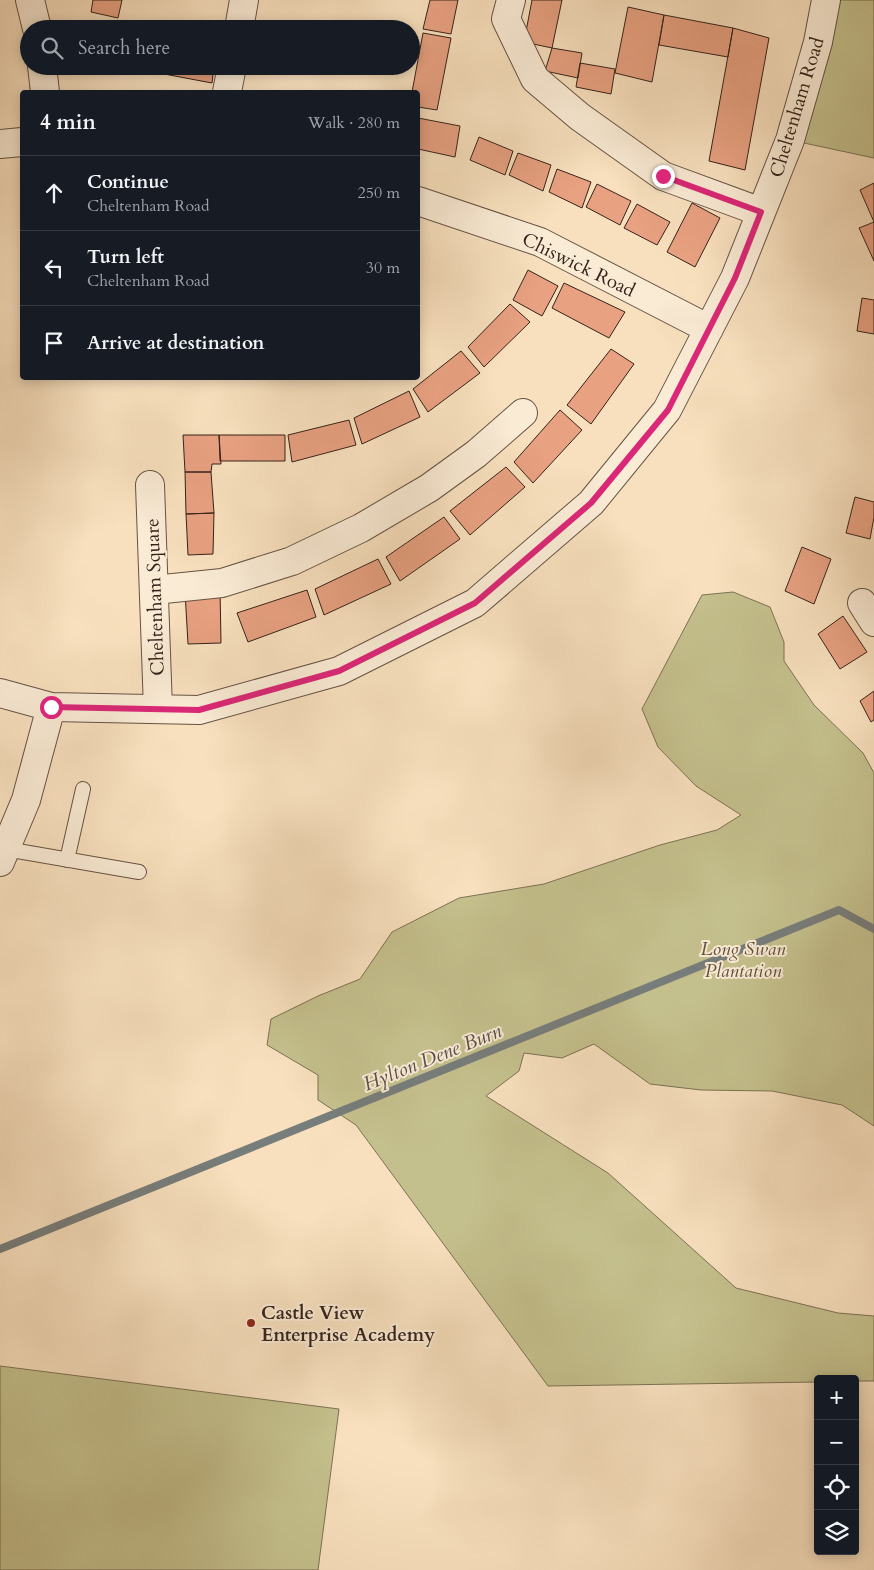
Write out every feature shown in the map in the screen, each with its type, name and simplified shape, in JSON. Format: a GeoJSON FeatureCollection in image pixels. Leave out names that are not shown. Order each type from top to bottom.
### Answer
{"type":"FeatureCollection","features":[{"type":"Feature","properties":{"kind":"street"},"geometry":{"type":"LineString","coordinates":[[30,0],[35,20]]}},
{"type":"Feature","properties":{"kind":"street"},"geometry":{"type":"LineString","coordinates":[[511,0],[506,19],[535,79],[580,117],[663,176],[761,212]]}},
{"type":"Feature","properties":{"kind":"street","name":"Cheltenham Road"},"geometry":{"type":"LineString","coordinates":[[0,694],[51,707],[199,710],[339,671],[475,603],[591,503],[668,410],[735,278],[790,140],[818,42],[826,0]]}},
{"type":"Feature","properties":{"kind":"street"},"geometry":{"type":"LineString","coordinates":[[43,75],[45,90]]}},
{"type":"Feature","properties":{"kind":"street"},"geometry":{"type":"LineString","coordinates":[[227,90],[230,75]]}},
{"type":"Feature","properties":{"kind":"street"},"geometry":{"type":"LineString","coordinates":[[0,144],[20,142]]}},
{"type":"Feature","properties":{"kind":"street","name":"Chiswick Road"},"geometry":{"type":"LineString","coordinates":[[420,202],[540,242],[708,329]]}},
{"type":"Feature","properties":{"kind":"street"},"geometry":{"type":"LineString","coordinates":[[154,590],[222,583],[292,561],[361,528],[429,488],[476,454],[523,413]]}},
{"type":"Feature","properties":{"kind":"street","name":"Cheltenham Square"},"geometry":{"type":"LineString","coordinates":[[150,485],[158,710]]}},
{"type":"Feature","properties":{"kind":"street"},"geometry":{"type":"LineString","coordinates":[[3,856],[26,800],[51,707]]}},
{"type":"Feature","properties":{"kind":"lane"},"geometry":{"type":"LineString","coordinates":[[67,860],[83,788]]}},
{"type":"Feature","properties":{"kind":"lane"},"geometry":{"type":"LineString","coordinates":[[3,856],[67,860],[139,872]]}},
{"type":"Feature","properties":{"kind":"green space"},"geometry":{"type":"Polygon","coordinates":[[[826,0],[874,0],[874,158],[790,140],[826,0]]]}},
{"type":"Feature","properties":{"kind":"green space","name":"Long Swan Plantation"},"geometry":{"type":"Polygon","coordinates":[[[733,592],[770,607],[784,642],[784,661],[814,705],[863,753],[874,773],[874,1126],[842,1105],[772,1091],[701,1090],[650,1084],[594,1044],[562,1058],[524,1053],[519,1071],[486,1096],[608,1173],[736,1288],[838,1313],[874,1316],[874,1381],[859,1381],[859,1375],[814,1375],[814,1382],[548,1386],[356,1125],[318,1100],[318,1075],[267,1045],[271,1019],[318,996],[360,979],[392,932],[459,898],[544,884],[660,845],[717,830],[741,815],[696,786],[658,747],[642,709],[702,595],[733,592]]]}},
{"type":"Feature","properties":{"kind":"green space"},"geometry":{"type":"Polygon","coordinates":[[[0,1366],[339,1409],[318,1570],[0,1570],[0,1366]]]}},
{"type":"Feature","properties":{"kind":"building"},"geometry":{"type":"Polygon","coordinates":[[[93,0],[122,0],[118,18],[91,12],[93,0]]]}},
{"type":"Feature","properties":{"kind":"building"},"geometry":{"type":"Polygon","coordinates":[[[430,0],[458,0],[451,34],[423,29],[430,0]]]}},
{"type":"Feature","properties":{"kind":"building"},"geometry":{"type":"Polygon","coordinates":[[[532,0],[562,0],[552,48],[524,42],[532,0]]]}},
{"type":"Feature","properties":{"kind":"building"},"geometry":{"type":"Polygon","coordinates":[[[628,7],[664,15],[652,82],[615,73],[628,7]]]}},
{"type":"Feature","properties":{"kind":"building"},"geometry":{"type":"Polygon","coordinates":[[[664,15],[733,28],[728,57],[659,45],[664,15]]]}},
{"type":"Feature","properties":{"kind":"building"},"geometry":{"type":"Polygon","coordinates":[[[733,28],[769,38],[745,170],[709,161],[733,28]]]}},
{"type":"Feature","properties":{"kind":"building"},"geometry":{"type":"Polygon","coordinates":[[[423,33],[451,38],[437,110],[420,107],[420,90],[412,90],[415,75],[420,75],[420,49],[423,33]]]}},
{"type":"Feature","properties":{"kind":"building"},"geometry":{"type":"Polygon","coordinates":[[[552,48],[582,53],[578,78],[545,71],[552,48]]]}},
{"type":"Feature","properties":{"kind":"building"},"geometry":{"type":"Polygon","coordinates":[[[580,63],[615,69],[611,94],[576,87],[580,63]]]}},
{"type":"Feature","properties":{"kind":"building"},"geometry":{"type":"Polygon","coordinates":[[[170,75],[213,75],[212,83],[170,75]]]}},
{"type":"Feature","properties":{"kind":"building"},"geometry":{"type":"Polygon","coordinates":[[[420,118],[460,126],[455,157],[420,149],[420,118]]]}},
{"type":"Feature","properties":{"kind":"building"},"geometry":{"type":"Polygon","coordinates":[[[479,137],[513,151],[505,175],[470,160],[479,137]]]}},
{"type":"Feature","properties":{"kind":"building"},"geometry":{"type":"Polygon","coordinates":[[[518,153],[551,165],[543,191],[509,175],[518,153]]]}},
{"type":"Feature","properties":{"kind":"building"},"geometry":{"type":"Polygon","coordinates":[[[557,169],[591,182],[582,208],[549,192],[557,169]]]}},
{"type":"Feature","properties":{"kind":"building"},"geometry":{"type":"Polygon","coordinates":[[[874,183],[874,222],[860,190],[874,183]]]}},
{"type":"Feature","properties":{"kind":"building"},"geometry":{"type":"Polygon","coordinates":[[[597,184],[631,201],[620,225],[586,207],[597,184]]]}},
{"type":"Feature","properties":{"kind":"building"},"geometry":{"type":"Polygon","coordinates":[[[692,203],[720,218],[695,267],[667,252],[692,203]]]}},
{"type":"Feature","properties":{"kind":"building"},"geometry":{"type":"Polygon","coordinates":[[[637,204],[670,222],[657,245],[624,228],[637,204]]]}},
{"type":"Feature","properties":{"kind":"building"},"geometry":{"type":"Polygon","coordinates":[[[874,222],[874,261],[859,228],[874,222]]]}},
{"type":"Feature","properties":{"kind":"building"},"geometry":{"type":"Polygon","coordinates":[[[528,270],[558,286],[542,316],[513,300],[528,270]]]}},
{"type":"Feature","properties":{"kind":"building"},"geometry":{"type":"Polygon","coordinates":[[[564,283],[625,312],[609,338],[552,308],[564,283]]]}},
{"type":"Feature","properties":{"kind":"building"},"geometry":{"type":"Polygon","coordinates":[[[862,298],[874,300],[874,334],[857,331],[862,298]]]}},
{"type":"Feature","properties":{"kind":"building"},"geometry":{"type":"Polygon","coordinates":[[[510,304],[530,322],[484,367],[468,347],[510,304]]]}},
{"type":"Feature","properties":{"kind":"building"},"geometry":{"type":"Polygon","coordinates":[[[611,349],[634,364],[591,424],[567,405],[611,349]]]}},
{"type":"Feature","properties":{"kind":"building"},"geometry":{"type":"Polygon","coordinates":[[[461,351],[480,373],[428,412],[413,389],[461,351]]]}},
{"type":"Feature","properties":{"kind":"building"},"geometry":{"type":"Polygon","coordinates":[[[409,391],[420,417],[362,444],[354,418],[409,391]]]}},
{"type":"Feature","properties":{"kind":"building"},"geometry":{"type":"Polygon","coordinates":[[[560,410],[582,430],[533,483],[514,462],[560,410]]]}},
{"type":"Feature","properties":{"kind":"building"},"geometry":{"type":"Polygon","coordinates":[[[349,420],[356,445],[292,462],[288,435],[349,420]]]}},
{"type":"Feature","properties":{"kind":"building"},"geometry":{"type":"Polygon","coordinates":[[[183,435],[219,435],[221,464],[212,464],[211,472],[185,472],[183,435]]]}},
{"type":"Feature","properties":{"kind":"building"},"geometry":{"type":"Polygon","coordinates":[[[219,435],[285,435],[285,461],[220,461],[219,435]]]}},
{"type":"Feature","properties":{"kind":"building"},"geometry":{"type":"Polygon","coordinates":[[[506,467],[525,487],[470,535],[450,511],[506,467]]]}},
{"type":"Feature","properties":{"kind":"building"},"geometry":{"type":"Polygon","coordinates":[[[185,472],[211,472],[214,513],[186,514],[185,472]]]}},
{"type":"Feature","properties":{"kind":"building"},"geometry":{"type":"Polygon","coordinates":[[[855,497],[874,502],[874,517],[870,539],[846,533],[855,497]]]}},
{"type":"Feature","properties":{"kind":"building"},"geometry":{"type":"Polygon","coordinates":[[[214,513],[213,554],[188,555],[186,514],[214,513]]]}},
{"type":"Feature","properties":{"kind":"building"},"geometry":{"type":"Polygon","coordinates":[[[444,517],[460,539],[400,581],[386,557],[444,517]]]}},
{"type":"Feature","properties":{"kind":"building"},"geometry":{"type":"Polygon","coordinates":[[[802,547],[831,559],[814,604],[785,591],[802,547]]]}},
{"type":"Feature","properties":{"kind":"building"},"geometry":{"type":"Polygon","coordinates":[[[378,559],[391,584],[324,615],[315,589],[378,559]]]}},
{"type":"Feature","properties":{"kind":"building"},"geometry":{"type":"Polygon","coordinates":[[[220,588],[221,643],[188,644],[185,592],[220,588]]]}},
{"type":"Feature","properties":{"kind":"building"},"geometry":{"type":"Polygon","coordinates":[[[307,590],[316,617],[248,642],[237,613],[307,590]]]}},
{"type":"Feature","properties":{"kind":"building"},"geometry":{"type":"Polygon","coordinates":[[[843,616],[867,652],[840,669],[818,634],[843,616]]]}},
{"type":"Feature","properties":{"kind":"building"},"geometry":{"type":"Polygon","coordinates":[[[874,691],[874,720],[871,722],[860,701],[874,691]]]}},
{"type":"Feature","properties":{"kind":"waterway","name":"Hylton Dene Burn"},"geometry":{"type":"LineString","coordinates":[[0,1249],[839,910],[874,929]]}},
{"type":"Feature","properties":{"kind":"place","name":"Castle View Enterprise Academy"},"geometry":{"type":"Point","coordinates":[251,1323]}},
{"type":"Feature","properties":{"kind":"route"},"geometry":{"type":"LineString","coordinates":[[51,707],[199,710],[339,671],[475,603],[591,503],[668,410],[735,278],[761,212],[663,176]]}}]}
